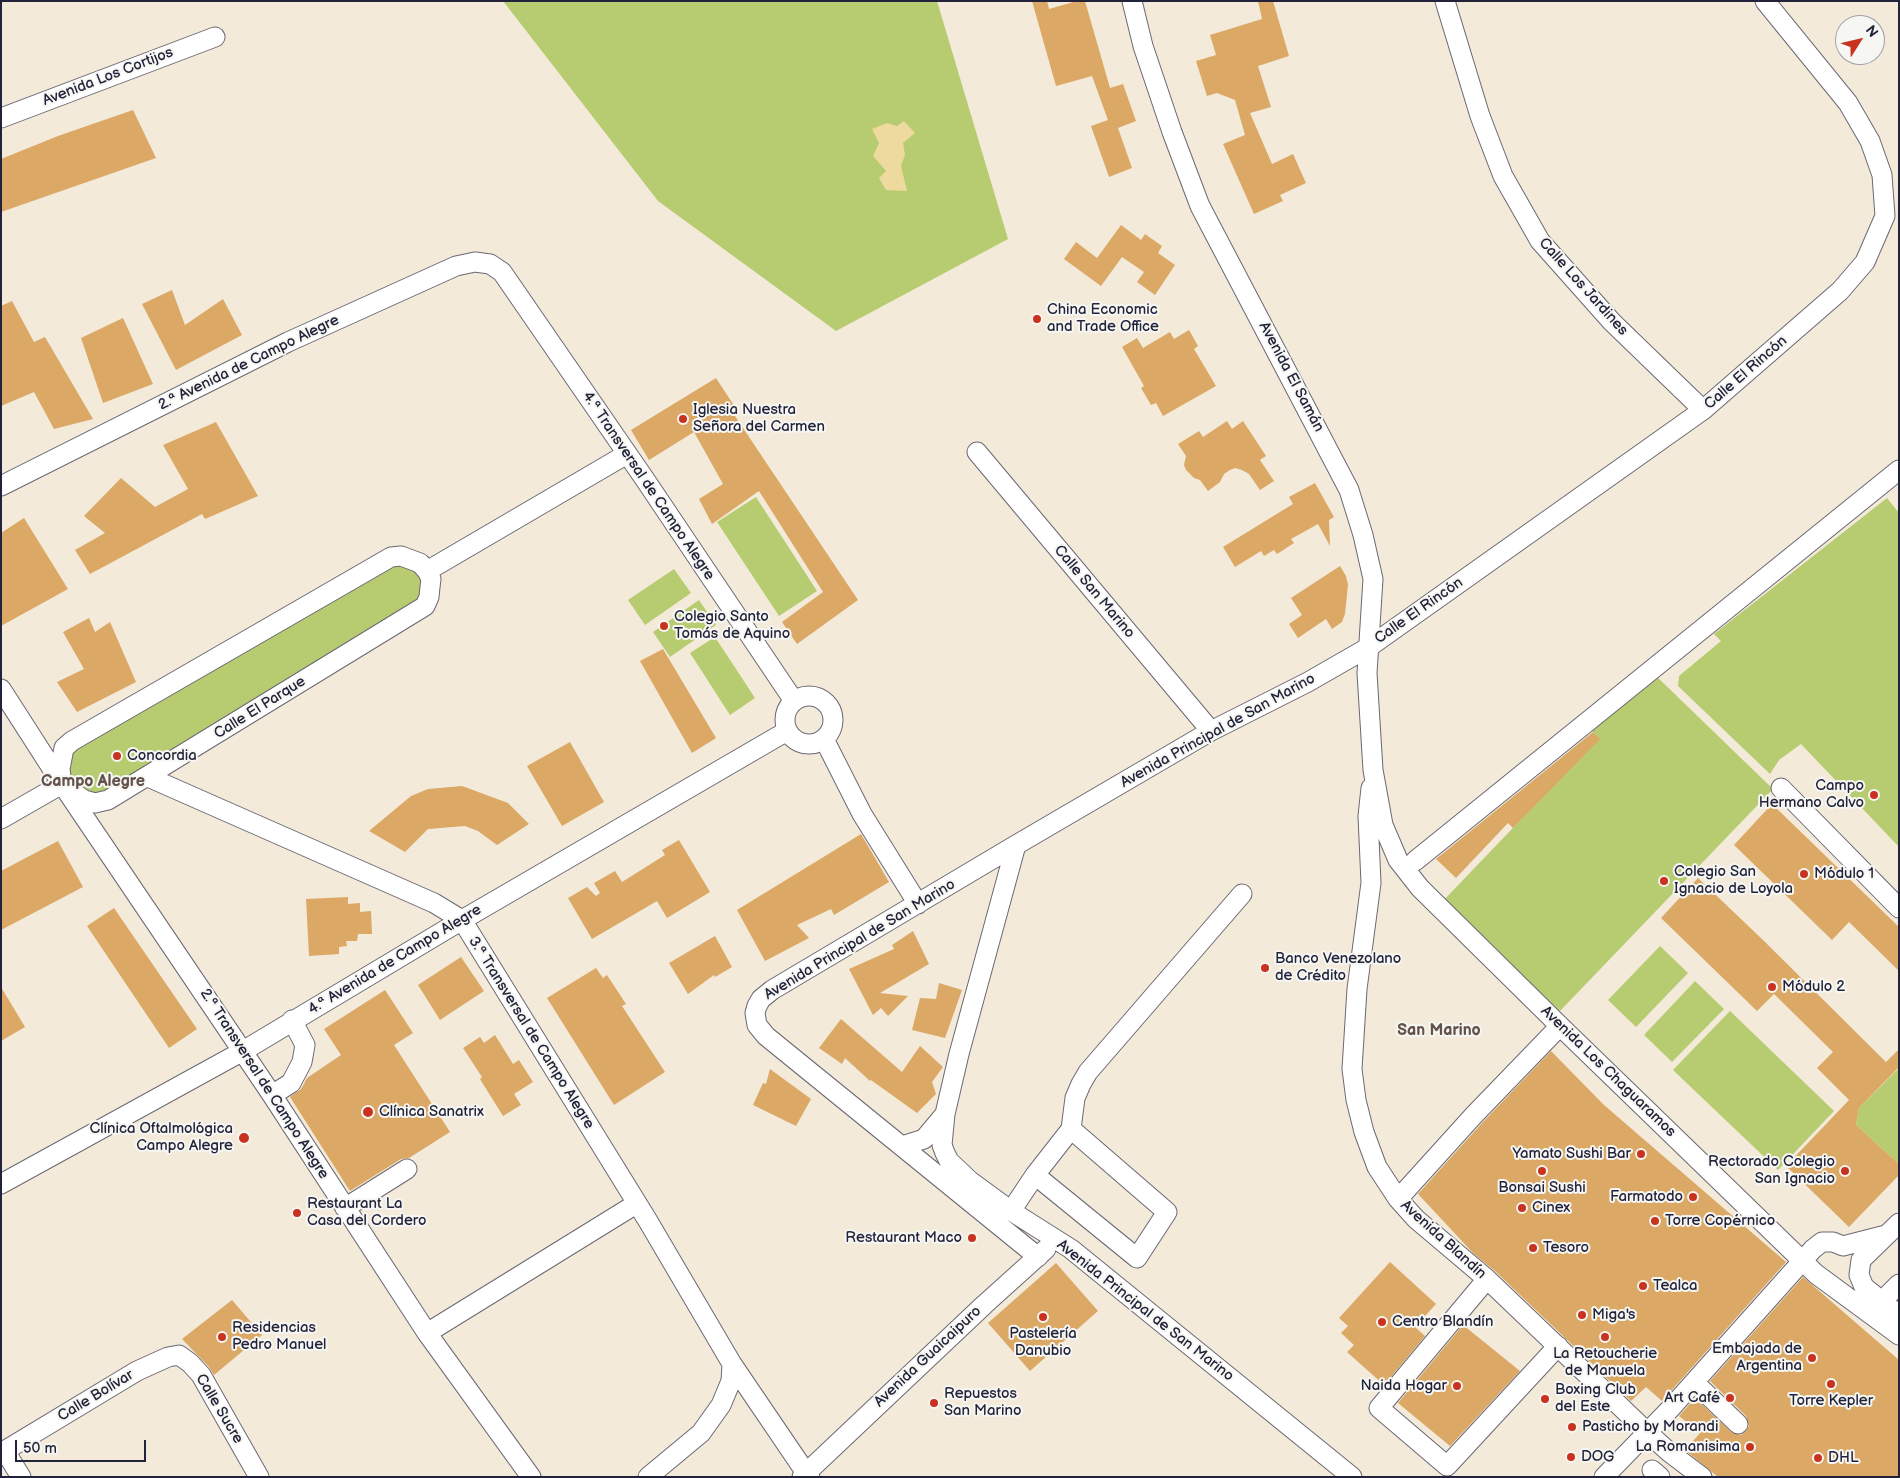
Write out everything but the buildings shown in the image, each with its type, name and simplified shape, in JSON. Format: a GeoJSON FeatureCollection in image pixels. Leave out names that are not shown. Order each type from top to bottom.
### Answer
{"type":"FeatureCollection","features":[{"type":"Feature","properties":{"kind":"street","name":"Avenida El Samán"},"geometry":{"type":"LineString","coordinates":[[1132,1],[1143,46],[1172,132],[1200,206],[1348,490],[1363,535],[1372,579],[1367,673],[1373,770]]}},
{"type":"Feature","properties":{"kind":"street","name":"Calle Los Jardines"},"geometry":{"type":"LineString","coordinates":[[1445,1],[1480,116],[1502,176],[1540,242],[1612,322],[1704,410]]}},
{"type":"Feature","properties":{"kind":"street","name":"Calle El Rincón"},"geometry":{"type":"LineString","coordinates":[[1369,646],[1704,410],[1840,291],[1865,262],[1885,216],[1882,175],[1870,141],[1848,103],[1765,1]]}},
{"type":"Feature","properties":{"kind":"street","name":"Avenida Los Cortijos"},"geometry":{"type":"LineString","coordinates":[[1,118],[215,37]]}},
{"type":"Feature","properties":{"kind":"street","name":"2.ª Avenida de Campo Alegre"},"geometry":{"type":"LineString","coordinates":[[1,486],[288,342],[456,266],[475,262],[490,264],[502,272]]}},
{"type":"Feature","properties":{"kind":"street","name":"4.ª Transversal de Campo Alegre"},"geometry":{"type":"LineString","coordinates":[[502,272],[794,701]]}},
{"type":"Feature","properties":{"kind":"street","name":"Calle San Marino"},"geometry":{"type":"LineString","coordinates":[[977,452],[1211,732]]}},
{"type":"Feature","properties":{"kind":"street"},"geometry":{"type":"LineString","coordinates":[[1,819],[62,784],[60,769],[64,748],[72,741],[391,557],[401,556],[410,559],[420,563],[428,571],[627,454]]}},
{"type":"Feature","properties":{"kind":"street"},"geometry":{"type":"LineString","coordinates":[[1371,883],[1379,872],[1406,860],[1899,470]]}},
{"type":"Feature","properties":{"kind":"street","name":"Calle El Parque"},"geometry":{"type":"LineString","coordinates":[[62,784],[84,800],[95,803],[108,800],[148,777],[425,606],[430,597],[428,571]]}},
{"type":"Feature","properties":{"kind":"street","name":"Avenida Principal de San Marino"},"geometry":{"type":"LineString","coordinates":[[1038,1258],[766,1036],[757,1025],[756,1006],[772,990],[1016,845],[1211,732],[1308,682],[1369,646]]}},
{"type":"Feature","properties":{"kind":"street","name":"2.ª Transversal de Campo Alegre"},"geometry":{"type":"LineString","coordinates":[[1,689],[62,784],[243,1051],[427,1333],[531,1477]]}},
{"type":"Feature","properties":{"kind":"street"},"geometry":{"type":"LineString","coordinates":[[815,696],[827,705],[831,712],[832,726],[824,739],[804,744],[797,741],[787,732],[785,725],[786,712],[794,701],[800,697],[815,696]]}},
{"type":"Feature","properties":{"kind":"street","name":"4.ª Avenida de Campo Alegre"},"geometry":{"type":"LineString","coordinates":[[1,1184],[243,1051],[462,920],[787,732]]}},
{"type":"Feature","properties":{"kind":"street"},"geometry":{"type":"LineString","coordinates":[[824,739],[862,814],[918,904]]}},
{"type":"Feature","properties":{"kind":"street","name":"Avenida Los Chaguaramos"},"geometry":{"type":"LineString","coordinates":[[1373,770],[1384,825],[1406,860],[1420,888],[1802,1261],[1816,1274],[1899,1335]]}},
{"type":"Feature","properties":{"kind":"street","name":"Avenida Blandín"},"geometry":{"type":"LineString","coordinates":[[1373,770],[1368,816],[1371,883],[1357,989],[1352,1069],[1356,1100],[1364,1132],[1377,1167],[1398,1199],[1416,1219],[1488,1279],[1647,1432],[1669,1452],[1702,1477]]}},
{"type":"Feature","properties":{"kind":"street","name":"3.ª Transversal de Campo Alegre"},"geometry":{"type":"LineString","coordinates":[[148,777],[434,904],[462,920],[732,1364],[806,1476]]}},
{"type":"Feature","properties":{"kind":"street"},"geometry":{"type":"LineString","coordinates":[[1781,788],[1899,908]]}},
{"type":"Feature","properties":{"kind":"street","name":"Avenida Principal de San Marino"},"geometry":{"type":"LineString","coordinates":[[1016,845],[944,1114],[942,1145],[949,1161],[970,1181],[1011,1211],[1071,1249],[1352,1477]]}},
{"type":"Feature","properties":{"kind":"street"},"geometry":{"type":"LineString","coordinates":[[1011,1211],[1071,1129],[1080,1084],[1088,1072],[1242,894]]}},
{"type":"Feature","properties":{"kind":"street"},"geometry":{"type":"LineString","coordinates":[[272,1095],[291,1083],[302,1062],[305,1045],[292,1020]]}},
{"type":"Feature","properties":{"kind":"street"},"geometry":{"type":"LineString","coordinates":[[1398,1199],[1474,1115],[1560,1026]]}},
{"type":"Feature","properties":{"kind":"street","name":"Avenida Principal de San Marino"},"geometry":{"type":"LineString","coordinates":[[902,1146],[924,1139],[944,1114]]}},
{"type":"Feature","properties":{"kind":"street"},"geometry":{"type":"LineString","coordinates":[[1036,1176],[1137,1258],[1166,1212],[1071,1129]]}},
{"type":"Feature","properties":{"kind":"street"},"geometry":{"type":"LineString","coordinates":[[345,1208],[407,1169]]}},
{"type":"Feature","properties":{"kind":"street"},"geometry":{"type":"LineString","coordinates":[[427,1333],[636,1204]]}},
{"type":"Feature","properties":{"kind":"street"},"geometry":{"type":"LineString","coordinates":[[1604,1477],[1694,1382],[1802,1261],[1822,1242],[1833,1242],[1843,1246],[1892,1229]]}},
{"type":"Feature","properties":{"kind":"street"},"geometry":{"type":"LineString","coordinates":[[1892,1229],[1861,1260],[1859,1275],[1864,1287],[1899,1315]]}},
{"type":"Feature","properties":{"kind":"street","name":"Avenida Guaicaipuro"},"geometry":{"type":"LineString","coordinates":[[806,1476],[908,1375],[1056,1240]]}},
{"type":"Feature","properties":{"kind":"street"},"geometry":{"type":"LineString","coordinates":[[1488,1279],[1379,1408],[1447,1466],[1558,1346]]}},
{"type":"Feature","properties":{"kind":"street"},"geometry":{"type":"LineString","coordinates":[[1882,1301],[1899,1284]]}},
{"type":"Feature","properties":{"kind":"street","name":"Calle Sucre"},"geometry":{"type":"LineString","coordinates":[[168,1357],[179,1355],[190,1363],[201,1376],[259,1477]]}},
{"type":"Feature","properties":{"kind":"street","name":"Calle Bolívar"},"geometry":{"type":"LineString","coordinates":[[3,1452],[137,1371],[168,1357]]}},
{"type":"Feature","properties":{"kind":"street"},"geometry":{"type":"LineString","coordinates":[[648,1477],[700,1433],[721,1405],[731,1381],[732,1364]]}},
{"type":"Feature","properties":{"kind":"street"},"geometry":{"type":"LineString","coordinates":[[1694,1382],[1738,1424]]}},
{"type":"Feature","properties":{"kind":"street"},"geometry":{"type":"LineString","coordinates":[[3,1452],[21,1477]]}},
{"type":"Feature","properties":{"kind":"green space"},"geometry":{"type":"Polygon","coordinates":[[[503,1],[937,1],[1008,239],[836,331],[658,201],[503,1]]]}},
{"type":"Feature","properties":{"kind":"green space"},"geometry":{"type":"Polygon","coordinates":[[[756,497],[817,591],[779,616],[717,522],[756,497]]]}},
{"type":"Feature","properties":{"kind":"green space"},"geometry":{"type":"Polygon","coordinates":[[[1887,498],[1899,513],[1899,847],[1801,744],[1779,760],[1770,774],[1678,686],[1679,676],[1721,641],[1714,634],[1887,498]]]}},
{"type":"Feature","properties":{"kind":"green space"},"geometry":{"type":"Polygon","coordinates":[[[391,557],[420,563],[429,597],[108,800],[74,794],[64,748],[391,557]]]}},
{"type":"Feature","properties":{"kind":"green space"},"geometry":{"type":"Polygon","coordinates":[[[674,569],[691,593],[645,625],[628,600],[674,569]]]}},
{"type":"Feature","properties":{"kind":"green space"},"geometry":{"type":"Polygon","coordinates":[[[699,600],[716,625],[670,657],[653,632],[699,600]]]}},
{"type":"Feature","properties":{"kind":"green space"},"geometry":{"type":"Polygon","coordinates":[[[715,637],[755,698],[730,715],[690,653],[715,637]]]}},
{"type":"Feature","properties":{"kind":"green space"},"geometry":{"type":"Polygon","coordinates":[[[1654,674],[1773,789],[1560,1011],[1442,902],[1599,738],[1587,726],[1654,674]]]}},
{"type":"Feature","properties":{"kind":"green space"},"geometry":{"type":"Polygon","coordinates":[[[1660,946],[1688,973],[1636,1027],[1608,1000],[1660,946]]]}},
{"type":"Feature","properties":{"kind":"green space"},"geometry":{"type":"Polygon","coordinates":[[[1695,981],[1724,1009],[1672,1062],[1644,1035],[1695,981]]]}},
{"type":"Feature","properties":{"kind":"green space"},"geometry":{"type":"Polygon","coordinates":[[[1730,1011],[1834,1111],[1778,1170],[1673,1070],[1730,1011]]]}},
{"type":"Feature","properties":{"kind":"green space"},"geometry":{"type":"Polygon","coordinates":[[[1899,1068],[1899,1164],[1856,1125],[1859,1108],[1899,1068]]]}},
{"type":"Feature","properties":{"kind":"sand"},"geometry":{"type":"Polygon","coordinates":[[[904,121],[915,133],[903,143],[905,155],[901,166],[907,191],[886,190],[879,178],[886,171],[873,156],[879,143],[872,129],[887,123],[897,126],[904,121]]]}},
{"type":"Feature","properties":{"kind":"place","name":"China Economic and Trade Office"},"geometry":{"type":"Point","coordinates":[1037,319]}},
{"type":"Feature","properties":{"kind":"place","name":"Iglesia Nuestra Señora del Carmen"},"geometry":{"type":"Point","coordinates":[683,419]}},
{"type":"Feature","properties":{"kind":"place","name":"Colegio Santo Tomás de Aquino"},"geometry":{"type":"Point","coordinates":[664,626]}},
{"type":"Feature","properties":{"kind":"place","name":"Concordia"},"geometry":{"type":"Point","coordinates":[117,756]}},
{"type":"Feature","properties":{"kind":"place","name":"Campo Hermano Calvo"},"geometry":{"type":"Point","coordinates":[1874,795]}},
{"type":"Feature","properties":{"kind":"place","name":"Módulo 1"},"geometry":{"type":"Point","coordinates":[1804,874]}},
{"type":"Feature","properties":{"kind":"place","name":"Colegio San Ignacio de Loyola"},"geometry":{"type":"Point","coordinates":[1664,881]}},
{"type":"Feature","properties":{"kind":"place","name":"Banco Venezolano de Crédito"},"geometry":{"type":"Point","coordinates":[1265,968]}},
{"type":"Feature","properties":{"kind":"place","name":"Módulo 2"},"geometry":{"type":"Point","coordinates":[1772,987]}},
{"type":"Feature","properties":{"kind":"place","name":"Clínica Sanatrix"},"geometry":{"type":"Point","coordinates":[368,1112]}},
{"type":"Feature","properties":{"kind":"place","name":"Clínica Oftalmológica Campo Alegre"},"geometry":{"type":"Point","coordinates":[244,1138]}},
{"type":"Feature","properties":{"kind":"place","name":"Yamato Sushi Bar"},"geometry":{"type":"Point","coordinates":[1641,1154]}},
{"type":"Feature","properties":{"kind":"place","name":"Bonsai Sushi"},"geometry":{"type":"Point","coordinates":[1542,1171]}},
{"type":"Feature","properties":{"kind":"place","name":"Rectorado Colegio San Ignacio"},"geometry":{"type":"Point","coordinates":[1845,1171]}},
{"type":"Feature","properties":{"kind":"place","name":"Farmatodo"},"geometry":{"type":"Point","coordinates":[1693,1197]}},
{"type":"Feature","properties":{"kind":"place","name":"Cinex"},"geometry":{"type":"Point","coordinates":[1522,1208]}},
{"type":"Feature","properties":{"kind":"place","name":"Restaurant La Casa del Cordero"},"geometry":{"type":"Point","coordinates":[297,1213]}},
{"type":"Feature","properties":{"kind":"place","name":"Torre Copérnico"},"geometry":{"type":"Point","coordinates":[1655,1221]}},
{"type":"Feature","properties":{"kind":"place","name":"Restaurant Maco"},"geometry":{"type":"Point","coordinates":[972,1238]}},
{"type":"Feature","properties":{"kind":"place","name":"Tesoro"},"geometry":{"type":"Point","coordinates":[1533,1248]}},
{"type":"Feature","properties":{"kind":"place","name":"Tealca"},"geometry":{"type":"Point","coordinates":[1643,1286]}},
{"type":"Feature","properties":{"kind":"place","name":"Miga's"},"geometry":{"type":"Point","coordinates":[1582,1315]}},
{"type":"Feature","properties":{"kind":"place","name":"Pastelería Danubio"},"geometry":{"type":"Point","coordinates":[1043,1317]}},
{"type":"Feature","properties":{"kind":"place","name":"Centro Blandín"},"geometry":{"type":"Point","coordinates":[1382,1322]}},
{"type":"Feature","properties":{"kind":"place","name":"Residencias Pedro Manuel"},"geometry":{"type":"Point","coordinates":[222,1337]}},
{"type":"Feature","properties":{"kind":"place","name":"La Retoucherie de Manuela"},"geometry":{"type":"Point","coordinates":[1605,1337]}},
{"type":"Feature","properties":{"kind":"place","name":"Embajada de Argentina"},"geometry":{"type":"Point","coordinates":[1812,1358]}},
{"type":"Feature","properties":{"kind":"place","name":"Torre Kepler"},"geometry":{"type":"Point","coordinates":[1831,1384]}},
{"type":"Feature","properties":{"kind":"place","name":"Naida Hogar"},"geometry":{"type":"Point","coordinates":[1457,1386]}},
{"type":"Feature","properties":{"kind":"place","name":"Art Café"},"geometry":{"type":"Point","coordinates":[1730,1398]}},
{"type":"Feature","properties":{"kind":"place","name":"Boxing Club del Este"},"geometry":{"type":"Point","coordinates":[1545,1399]}},
{"type":"Feature","properties":{"kind":"place","name":"Repuestos San Marino"},"geometry":{"type":"Point","coordinates":[934,1403]}},
{"type":"Feature","properties":{"kind":"place","name":"Pasticho by Morandi"},"geometry":{"type":"Point","coordinates":[1572,1427]}},
{"type":"Feature","properties":{"kind":"place","name":"La Romanisima"},"geometry":{"type":"Point","coordinates":[1750,1447]}},
{"type":"Feature","properties":{"kind":"place","name":"DOG"},"geometry":{"type":"Point","coordinates":[1571,1457]}},
{"type":"Feature","properties":{"kind":"place","name":"DHL"},"geometry":{"type":"Point","coordinates":[1818,1458]}},
{"type":"Feature","properties":{"kind":"district","name":"Campo Alegre"},"geometry":{"type":"Point","coordinates":[93,782]}},
{"type":"Feature","properties":{"kind":"district","name":"San Marino"},"geometry":{"type":"Point","coordinates":[1439,1031]}}]}
